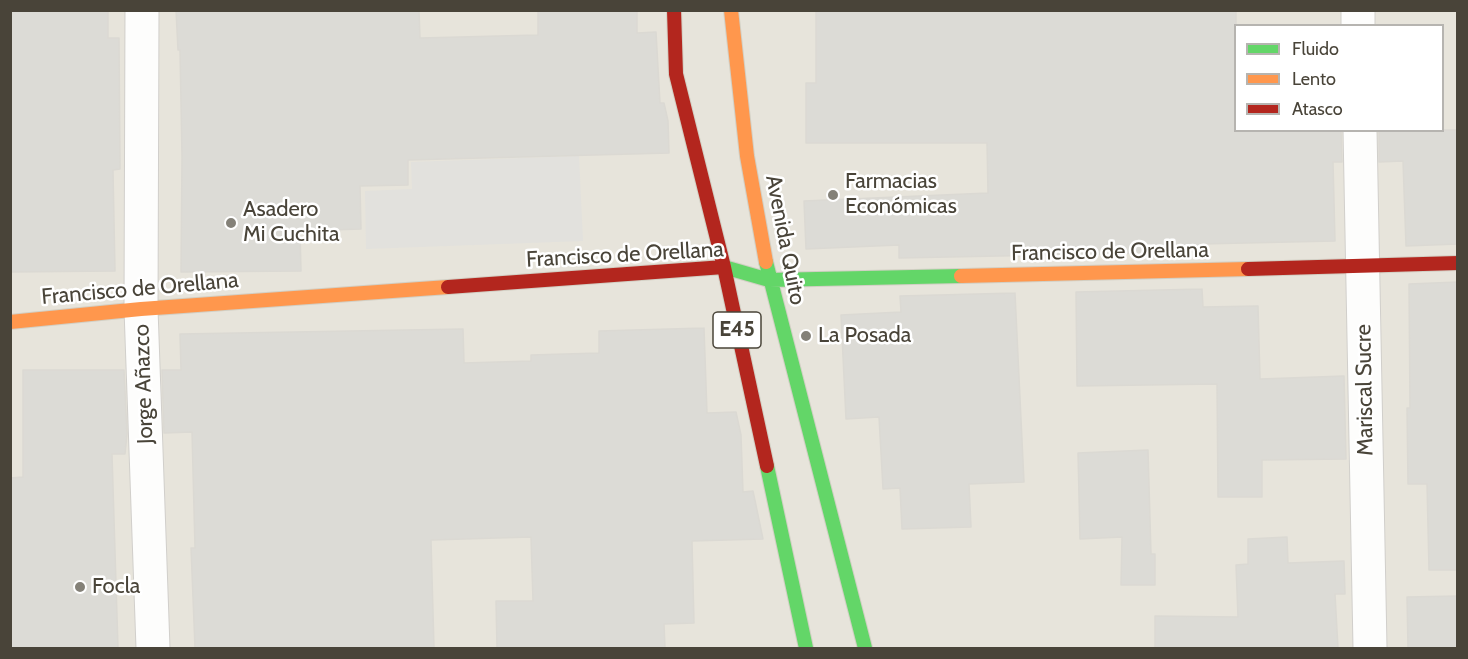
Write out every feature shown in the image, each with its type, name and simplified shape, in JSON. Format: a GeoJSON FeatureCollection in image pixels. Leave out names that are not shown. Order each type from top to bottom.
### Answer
{"type":"FeatureCollection","features":[{"type":"Feature","properties":{"kind":"main road","name":"E45"},"geometry":{"type":"LineString","coordinates":[[674,10],[676,74],[724,267],[806,648]]}},
{"type":"Feature","properties":{"kind":"main road","name":"Avenida Quito"},"geometry":{"type":"LineString","coordinates":[[731,10],[747,156],[769,280],[865,648]]}},
{"type":"Feature","properties":{"kind":"main road","name":"Francisco de Orellana"},"geometry":{"type":"LineString","coordinates":[[10,322],[141,309],[724,267],[769,280],[1458,263]]}},
{"type":"Feature","properties":{"kind":"street","name":"Jorge Añazco"},"geometry":{"type":"LineString","coordinates":[[142,10],[141,309],[153,648]]}},
{"type":"Feature","properties":{"kind":"street","name":"Mariscal Sucre"},"geometry":{"type":"LineString","coordinates":[[1360,132],[1370,648]]}},
{"type":"Feature","properties":{"kind":"shaded area"},"geometry":{"type":"Polygon","coordinates":[[[11,11],[1457,11],[1457,648],[11,648],[11,11]]]}},
{"type":"Feature","properties":{"kind":"shaded area"},"geometry":{"type":"Polygon","coordinates":[[[579,156],[583,241],[366,249],[365,191],[412,189],[411,162],[579,156]]]}},
{"type":"Feature","properties":{"kind":"building"},"geometry":{"type":"Polygon","coordinates":[[[10,10],[108,10],[108,38],[119,38],[120,169],[113,170],[115,271],[10,272],[10,10]]]}},
{"type":"Feature","properties":{"kind":"building"},"geometry":{"type":"Polygon","coordinates":[[[176,10],[419,10],[420,38],[538,35],[538,10],[637,10],[637,33],[656,32],[660,103],[664,103],[668,121],[669,153],[408,160],[408,185],[360,186],[361,229],[300,231],[301,271],[181,272],[180,50],[178,50],[176,10]]]}},
{"type":"Feature","properties":{"kind":"building"},"geometry":{"type":"Polygon","coordinates":[[[816,10],[1236,10],[1234,132],[1341,132],[1342,162],[1333,162],[1335,241],[1201,244],[1201,252],[899,258],[899,245],[806,249],[804,201],[988,193],[987,143],[806,143],[806,83],[816,83],[816,10]]]}},
{"type":"Feature","properties":{"kind":"building"},"geometry":{"type":"Polygon","coordinates":[[[1458,130],[1458,244],[1406,246],[1403,161],[1379,162],[1379,132],[1458,130]]]}},
{"type":"Feature","properties":{"kind":"building"},"geometry":{"type":"Polygon","coordinates":[[[1458,282],[1458,570],[1429,570],[1427,484],[1408,484],[1409,284],[1458,282]]]}},
{"type":"Feature","properties":{"kind":"building"},"geometry":{"type":"Polygon","coordinates":[[[1202,289],[1203,307],[1258,306],[1260,379],[1344,376],[1346,459],[1262,460],[1262,497],[1218,497],[1217,384],[1077,386],[1076,292],[1202,289]]]}},
{"type":"Feature","properties":{"kind":"building"},"geometry":{"type":"Polygon","coordinates":[[[1015,293],[1024,482],[969,484],[971,527],[902,529],[900,488],[883,489],[879,417],[846,419],[841,315],[901,312],[900,296],[1015,293]]]}},
{"type":"Feature","properties":{"kind":"building"},"geometry":{"type":"Polygon","coordinates":[[[704,328],[707,413],[736,412],[741,435],[743,492],[753,491],[763,539],[692,541],[694,623],[664,624],[665,648],[497,648],[496,601],[533,601],[531,537],[431,540],[434,648],[195,648],[191,548],[195,548],[192,432],[164,433],[162,370],[181,370],[180,334],[463,329],[464,363],[531,361],[531,355],[599,353],[599,331],[704,328]]]}},
{"type":"Feature","properties":{"kind":"building"},"geometry":{"type":"Polygon","coordinates":[[[23,370],[124,370],[127,434],[125,454],[112,454],[118,648],[10,648],[10,478],[23,477],[23,370]]]}},
{"type":"Feature","properties":{"kind":"building"},"geometry":{"type":"Polygon","coordinates":[[[1148,450],[1151,554],[1155,554],[1155,585],[1121,585],[1122,537],[1080,539],[1078,453],[1148,450]]]}},
{"type":"Feature","properties":{"kind":"building"},"geometry":{"type":"Polygon","coordinates":[[[1287,537],[1288,563],[1344,561],[1345,594],[1335,594],[1338,648],[1155,648],[1155,616],[1238,617],[1236,565],[1248,564],[1248,539],[1287,537]]]}},
{"type":"Feature","properties":{"kind":"building"},"geometry":{"type":"Polygon","coordinates":[[[1458,596],[1458,648],[1408,648],[1407,597],[1458,596]]]}},
{"type":"Feature","properties":{"kind":"traffic: fast"},"geometry":{"type":"LineString","coordinates":[[766,262],[865,648]]}},
{"type":"Feature","properties":{"kind":"traffic: fast"},"geometry":{"type":"LineString","coordinates":[[724,267],[769,280],[961,276]]}},
{"type":"Feature","properties":{"kind":"traffic: fast"},"geometry":{"type":"LineString","coordinates":[[767,466],[806,648]]}},
{"type":"Feature","properties":{"kind":"traffic: slow"},"geometry":{"type":"LineString","coordinates":[[731,10],[747,156],[766,262]]}},
{"type":"Feature","properties":{"kind":"traffic: slow"},"geometry":{"type":"LineString","coordinates":[[961,276],[1248,269]]}},
{"type":"Feature","properties":{"kind":"traffic: slow"},"geometry":{"type":"LineString","coordinates":[[10,322],[141,309],[448,287]]}},
{"type":"Feature","properties":{"kind":"traffic: jam"},"geometry":{"type":"LineString","coordinates":[[674,10],[676,74],[724,267],[767,466]]}},
{"type":"Feature","properties":{"kind":"traffic: jam"},"geometry":{"type":"LineString","coordinates":[[1248,269],[1458,263]]}},
{"type":"Feature","properties":{"kind":"traffic: jam"},"geometry":{"type":"LineString","coordinates":[[448,287],[724,267]]}},
{"type":"Feature","properties":{"kind":"place","name":"Farmacias Económicas"},"geometry":{"type":"Point","coordinates":[833,195]}},
{"type":"Feature","properties":{"kind":"place","name":"Asadero Mi Cuchita"},"geometry":{"type":"Point","coordinates":[231,223]}},
{"type":"Feature","properties":{"kind":"place","name":"La Posada"},"geometry":{"type":"Point","coordinates":[806,336]}},
{"type":"Feature","properties":{"kind":"place","name":"Focla"},"geometry":{"type":"Point","coordinates":[80,587]}}]}
